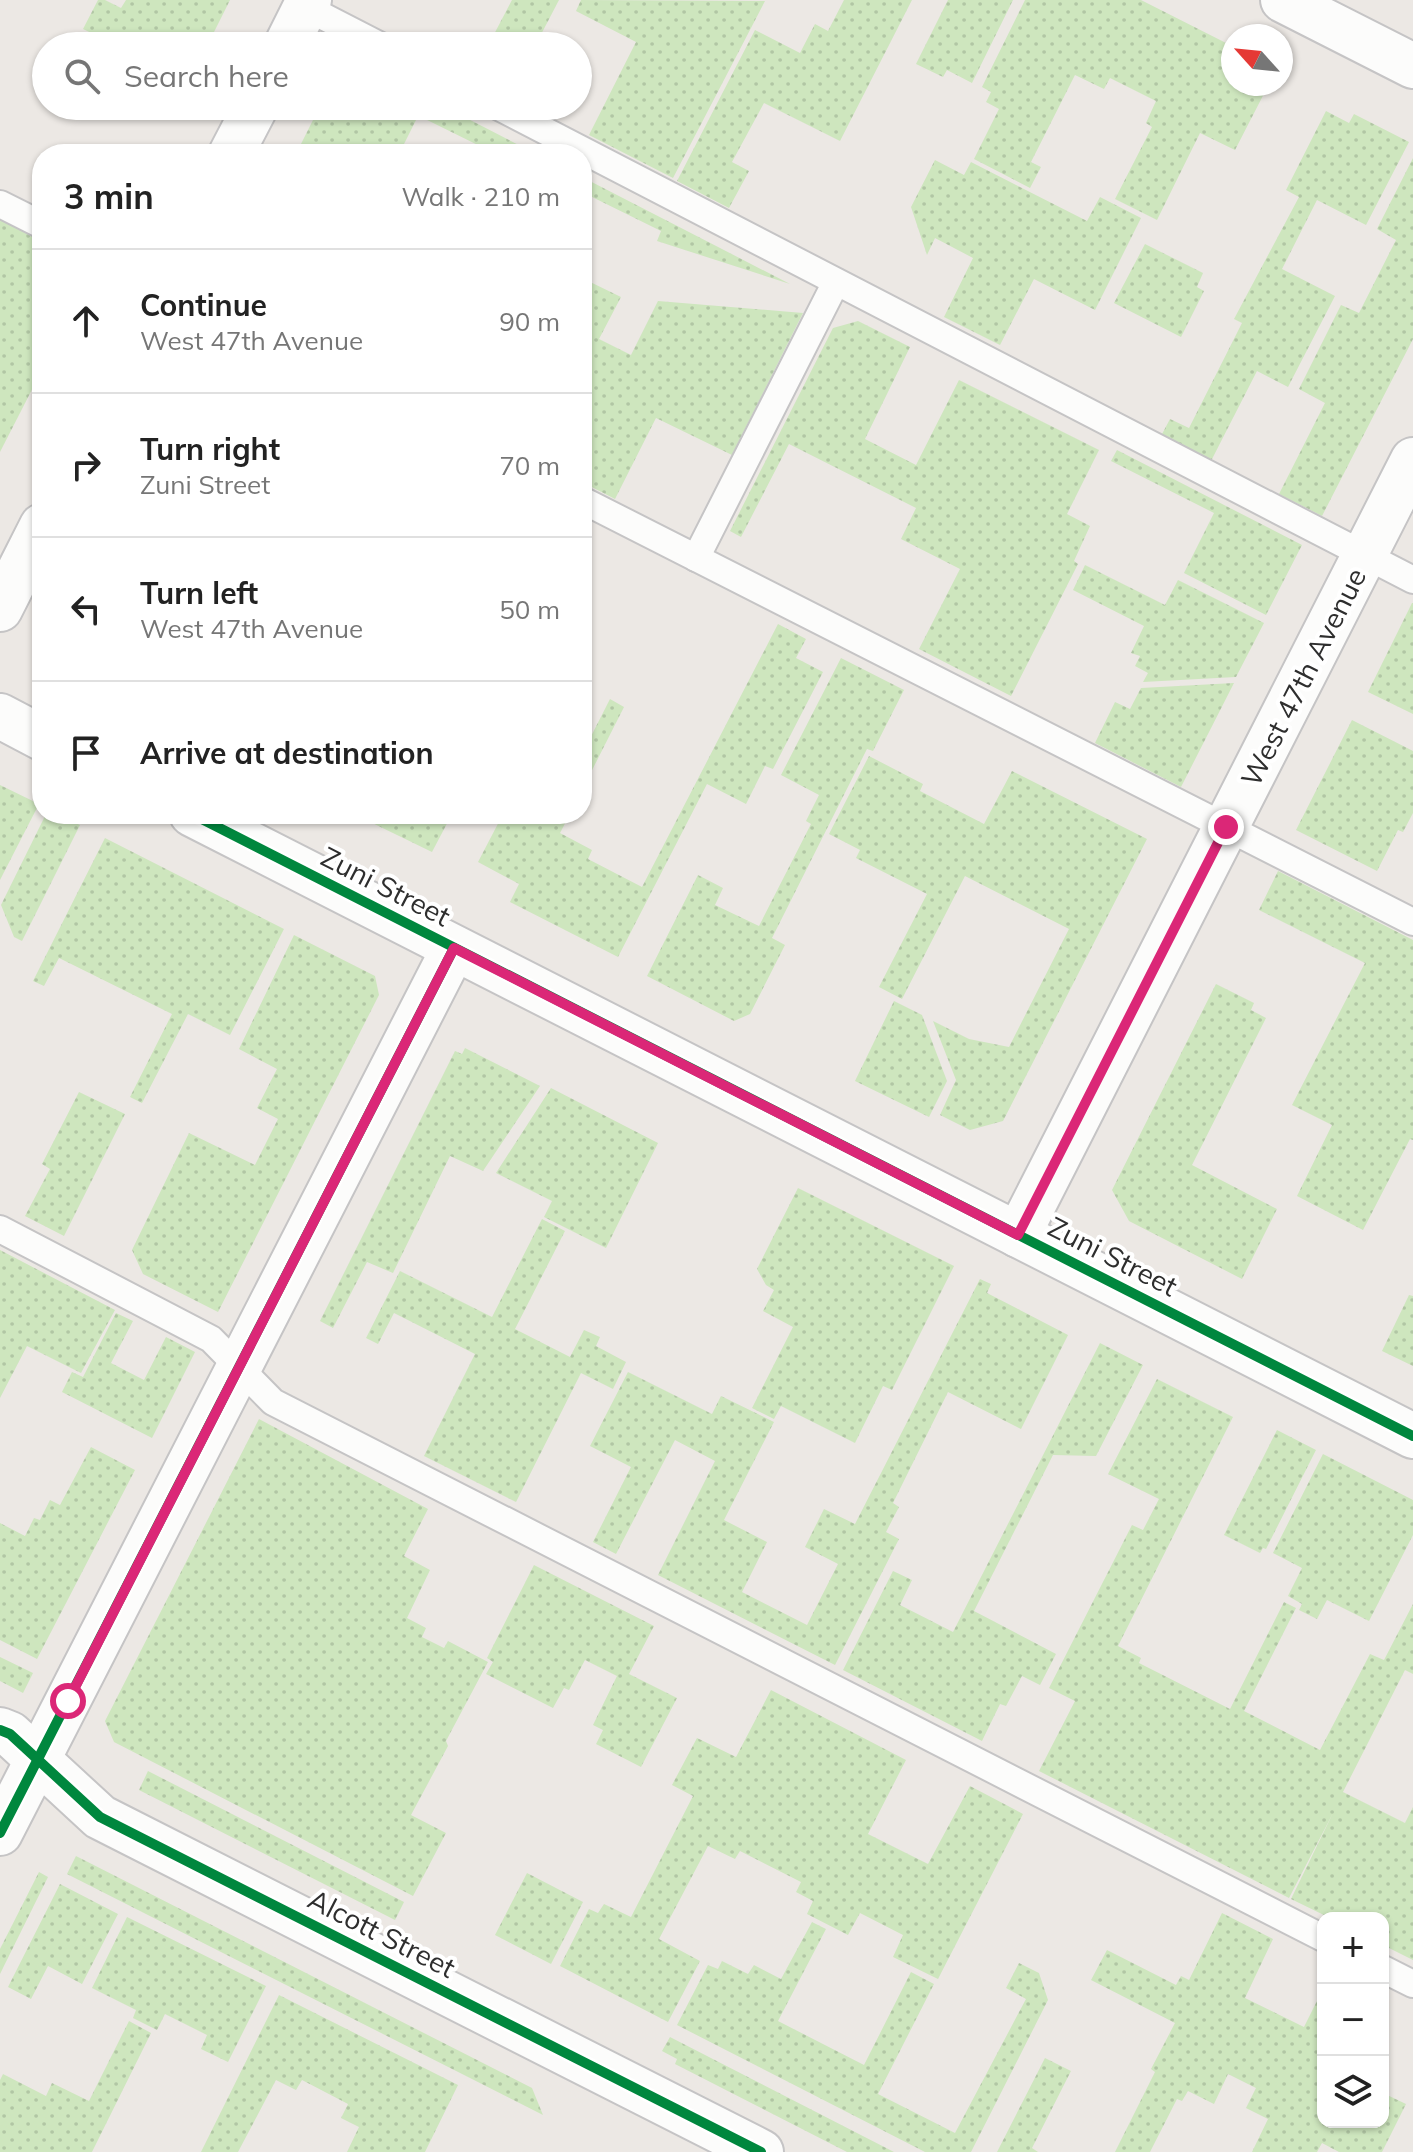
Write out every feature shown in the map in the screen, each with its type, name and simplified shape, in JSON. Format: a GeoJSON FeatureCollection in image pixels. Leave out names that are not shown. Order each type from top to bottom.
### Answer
{"type":"FeatureCollection","features":[{"type":"Feature","properties":{"kind":"street"},"geometry":{"type":"LineString","coordinates":[[1283,0],[1413,66]]}},
{"type":"Feature","properties":{"kind":"street"},"geometry":{"type":"LineString","coordinates":[[293,32],[307,4]]}},
{"type":"Feature","properties":{"kind":"street"},"geometry":{"type":"LineString","coordinates":[[236,144],[249,120]]}},
{"type":"Feature","properties":{"kind":"street","name":"West 47th Avenue"},"geometry":{"type":"LineString","coordinates":[[1018,1235],[1413,460]]}},
{"type":"Feature","properties":{"kind":"street"},"geometry":{"type":"LineString","coordinates":[[0,609],[32,546]]}},
{"type":"Feature","properties":{"kind":"street"},"geometry":{"type":"LineString","coordinates":[[0,716],[32,733]]}},
{"type":"Feature","properties":{"kind":"street","name":"Zuni Street"},"geometry":{"type":"LineString","coordinates":[[212,824],[1413,1436]]}},
{"type":"Feature","properties":{"kind":"street"},"geometry":{"type":"LineString","coordinates":[[0,1833],[454,948]]}},
{"type":"Feature","properties":{"kind":"street","name":"Alcott Street"},"geometry":{"type":"LineString","coordinates":[[0,1730],[10,1734],[100,1817],[761,2152]]}},
{"type":"Feature","properties":{"kind":"lane"},"geometry":{"type":"LineString","coordinates":[[307,4],[356,32]]}},
{"type":"Feature","properties":{"kind":"lane"},"geometry":{"type":"LineString","coordinates":[[524,120],[570,144]]}},
{"type":"Feature","properties":{"kind":"lane"},"geometry":{"type":"LineString","coordinates":[[592,155],[1413,580]]}},
{"type":"Feature","properties":{"kind":"lane"},"geometry":{"type":"LineString","coordinates":[[0,204],[32,220]]}},
{"type":"Feature","properties":{"kind":"lane"},"geometry":{"type":"LineString","coordinates":[[696,558],[836,282]]}},
{"type":"Feature","properties":{"kind":"lane"},"geometry":{"type":"LineString","coordinates":[[592,505],[1413,922]]}},
{"type":"Feature","properties":{"kind":"lane"},"geometry":{"type":"LineString","coordinates":[[0,1229],[211,1339],[273,1402],[1317,1935]]}},
{"type":"Feature","properties":{"kind":"lane"},"geometry":{"type":"LineString","coordinates":[[1389,1972],[1413,1984]]}},
{"type":"Feature","properties":{"kind":"green space"},"geometry":{"type":"Polygon","coordinates":[[[98,0],[121,8],[126,0],[230,0],[214,32],[89,32],[83,29],[98,0]]]}},
{"type":"Feature","properties":{"kind":"green space"},"geometry":{"type":"Polygon","coordinates":[[[512,0],[559,0],[542,32],[495,32],[512,0]]]}},
{"type":"Feature","properties":{"kind":"green space"},"geometry":{"type":"Polygon","coordinates":[[[581,0],[765,1],[673,178],[589,135],[636,42],[576,11],[581,0]]]}},
{"type":"Feature","properties":{"kind":"green space"},"geometry":{"type":"Polygon","coordinates":[[[844,0],[912,0],[840,141],[764,103],[732,162],[749,171],[729,208],[677,181],[755,30],[800,53],[815,24],[828,31],[844,0]]]}},
{"type":"Feature","properties":{"kind":"green space"},"geometry":{"type":"Polygon","coordinates":[[[948,0],[1013,0],[972,83],[947,70],[943,77],[916,64],[948,0]]]}},
{"type":"Feature","properties":{"kind":"green space"},"geometry":{"type":"Polygon","coordinates":[[[1025,0],[1141,0],[1221,40],[1221,96],[1263,96],[1235,150],[1200,133],[1157,220],[1115,199],[1152,127],[1146,123],[1156,101],[1110,78],[1104,89],[1075,75],[1031,162],[1041,167],[1030,188],[974,159],[999,109],[986,102],[991,92],[982,87],[1025,0]]]}},
{"type":"Feature","properties":{"kind":"green space"},"geometry":{"type":"Polygon","coordinates":[[[1326,111],[1349,123],[1354,114],[1409,142],[1366,225],[1317,200],[1282,269],[1335,296],[1288,387],[1257,371],[1211,461],[1161,436],[1170,419],[1189,428],[1242,323],[1234,319],[1299,197],[1286,190],[1326,111]]]}},
{"type":"Feature","properties":{"kind":"green space"},"geometry":{"type":"Polygon","coordinates":[[[313,120],[416,120],[404,144],[301,144],[313,120]]]}},
{"type":"Feature","properties":{"kind":"green space"},"geometry":{"type":"Polygon","coordinates":[[[427,120],[470,120],[517,144],[476,144],[427,120]]]}},
{"type":"Feature","properties":{"kind":"green space"},"geometry":{"type":"Polygon","coordinates":[[[1413,158],[1413,339],[1322,516],[1279,494],[1325,403],[1299,389],[1341,305],[1359,313],[1396,240],[1377,229],[1413,158]]]}},
{"type":"Feature","properties":{"kind":"green space"},"geometry":{"type":"Polygon","coordinates":[[[935,160],[964,175],[971,162],[1087,221],[1100,197],[1141,218],[1095,310],[1034,279],[1000,345],[944,317],[973,258],[935,238],[927,255],[911,207],[935,160]]]}},
{"type":"Feature","properties":{"kind":"green space"},"geometry":{"type":"Polygon","coordinates":[[[592,182],[790,284],[657,241],[661,231],[592,197],[592,182]]]}},
{"type":"Feature","properties":{"kind":"green space"},"geometry":{"type":"Polygon","coordinates":[[[0,214],[32,231],[32,390],[0,452],[0,214]]]}},
{"type":"Feature","properties":{"kind":"green space"},"geometry":{"type":"Polygon","coordinates":[[[1145,244],[1203,273],[1197,287],[1204,291],[1181,337],[1114,303],[1145,244]]]}},
{"type":"Feature","properties":{"kind":"green space"},"geometry":{"type":"Polygon","coordinates":[[[592,283],[621,297],[599,339],[631,355],[658,301],[803,313],[732,455],[656,418],[615,499],[592,487],[592,283]]]}},
{"type":"Feature","properties":{"kind":"green space"},"geometry":{"type":"Polygon","coordinates":[[[858,321],[910,347],[865,439],[916,465],[959,380],[1099,450],[1067,514],[1090,526],[1074,561],[1078,564],[1011,696],[919,649],[960,569],[901,539],[916,508],[789,444],[741,537],[730,531],[833,328],[858,321]]]}},
{"type":"Feature","properties":{"kind":"green space"},"geometry":{"type":"Polygon","coordinates":[[[1117,450],[1302,545],[1266,615],[1184,573],[1214,513],[1111,461],[1117,450]]]}},
{"type":"Feature","properties":{"kind":"green space"},"geometry":{"type":"Polygon","coordinates":[[[1085,565],[1165,605],[1178,580],[1264,623],[1236,677],[1143,682],[1148,673],[1135,666],[1140,656],[1131,653],[1144,626],[1073,590],[1085,565]]]}},
{"type":"Feature","properties":{"kind":"green space"},"geometry":{"type":"Polygon","coordinates":[[[1413,603],[1413,714],[1368,692],[1413,603]]]}},
{"type":"Feature","properties":{"kind":"green space"},"geometry":{"type":"Polygon","coordinates":[[[778,624],[806,639],[796,658],[823,672],[773,769],[765,766],[746,804],[707,784],[618,957],[510,902],[519,884],[478,862],[498,824],[565,824],[560,833],[592,850],[588,859],[642,887],[778,624]]]}},
{"type":"Feature","properties":{"kind":"green space"},"geometry":{"type":"Polygon","coordinates":[[[841,658],[904,690],[873,751],[867,749],[772,938],[785,945],[750,1014],[734,1021],[647,976],[698,875],[723,888],[715,905],[759,926],[811,824],[806,821],[819,795],[781,775],[841,658]]]}},
{"type":"Feature","properties":{"kind":"green space"},"geometry":{"type":"Polygon","coordinates":[[[1234,683],[1181,787],[1095,743],[1115,702],[1130,709],[1141,688],[1234,683]]]}},
{"type":"Feature","properties":{"kind":"green space"},"geometry":{"type":"Polygon","coordinates":[[[610,699],[624,707],[592,770],[592,734],[610,699]]]}},
{"type":"Feature","properties":{"kind":"green space"},"geometry":{"type":"Polygon","coordinates":[[[1352,720],[1413,751],[1413,813],[1403,832],[1398,830],[1377,871],[1296,830],[1352,720]]]}},
{"type":"Feature","properties":{"kind":"green space"},"geometry":{"type":"Polygon","coordinates":[[[869,756],[923,784],[920,791],[984,824],[1012,771],[1147,839],[1003,1121],[970,1130],[940,1115],[956,1080],[933,1021],[969,1039],[1009,1047],[1069,929],[965,876],[902,999],[879,987],[927,894],[856,858],[860,850],[829,834],[869,756]]]}},
{"type":"Feature","properties":{"kind":"green space"},"geometry":{"type":"Polygon","coordinates":[[[0,785],[32,801],[32,818],[0,880],[0,785]]]}},
{"type":"Feature","properties":{"kind":"green space"},"geometry":{"type":"Polygon","coordinates":[[[41,824],[80,825],[22,941],[14,937],[1,905],[41,824]]]}},
{"type":"Feature","properties":{"kind":"green space"},"geometry":{"type":"Polygon","coordinates":[[[374,824],[447,824],[432,852],[374,824]]]}},
{"type":"Feature","properties":{"kind":"green space"},"geometry":{"type":"Polygon","coordinates":[[[105,838],[284,929],[230,1035],[188,1014],[142,1103],[130,1097],[172,1014],[59,958],[44,986],[33,981],[105,838]]]}},
{"type":"Feature","properties":{"kind":"green space"},"geometry":{"type":"Polygon","coordinates":[[[1278,871],[1413,940],[1413,1140],[1410,1139],[1363,1230],[1297,1196],[1332,1125],[1292,1105],[1365,963],[1259,910],[1278,871]]]}},
{"type":"Feature","properties":{"kind":"green space"},"geometry":{"type":"Polygon","coordinates":[[[294,935],[375,976],[379,995],[218,1312],[143,1274],[132,1250],[189,1133],[255,1165],[278,1119],[257,1108],[277,1069],[239,1049],[294,935]]]}},
{"type":"Feature","properties":{"kind":"green space"},"geometry":{"type":"Polygon","coordinates":[[[1216,984],[1254,1003],[1251,1010],[1266,1018],[1192,1165],[1277,1209],[1242,1279],[1129,1221],[1112,1190],[1216,984]]]}},
{"type":"Feature","properties":{"kind":"green space"},"geometry":{"type":"Polygon","coordinates":[[[894,1001],[922,1015],[947,1081],[929,1117],[855,1081],[894,1001]]]}},
{"type":"Feature","properties":{"kind":"green space"},"geometry":{"type":"Polygon","coordinates":[[[465,1048],[540,1086],[483,1171],[450,1156],[393,1273],[367,1262],[333,1328],[320,1321],[455,1051],[462,1054],[465,1048]]]}},
{"type":"Feature","properties":{"kind":"green space"},"geometry":{"type":"Polygon","coordinates":[[[551,1088],[658,1143],[606,1248],[544,1217],[552,1201],[496,1173],[551,1088]]]}},
{"type":"Feature","properties":{"kind":"green space"},"geometry":{"type":"Polygon","coordinates":[[[79,1092],[125,1114],[64,1236],[25,1216],[50,1169],[42,1164],[79,1092]]]}},
{"type":"Feature","properties":{"kind":"green space"},"geometry":{"type":"Polygon","coordinates":[[[798,1188],[954,1266],[892,1390],[883,1386],[855,1443],[781,1406],[774,1419],[752,1408],[793,1327],[763,1311],[774,1290],[766,1285],[757,1269],[798,1188]]]}},
{"type":"Feature","properties":{"kind":"green space"},"geometry":{"type":"Polygon","coordinates":[[[542,1219],[565,1231],[515,1329],[570,1357],[584,1330],[600,1337],[596,1346],[626,1362],[613,1389],[581,1373],[516,1502],[424,1456],[475,1354],[394,1313],[378,1344],[366,1338],[400,1271],[492,1317],[542,1219]]]}},
{"type":"Feature","properties":{"kind":"green space"},"geometry":{"type":"Polygon","coordinates":[[[0,1250],[115,1310],[81,1373],[27,1346],[0,1398],[0,1250]]]}},
{"type":"Feature","properties":{"kind":"green space"},"geometry":{"type":"Polygon","coordinates":[[[980,1279],[991,1284],[987,1293],[1068,1335],[1021,1429],[948,1392],[893,1503],[899,1507],[886,1532],[899,1539],[835,1665],[658,1575],[715,1461],[675,1440],[616,1554],[593,1542],[631,1467],[590,1446],[628,1372],[712,1414],[721,1396],[774,1422],[724,1520],[767,1542],[742,1592],[807,1625],[838,1564],[805,1547],[824,1509],[855,1524],[980,1279]]]}},
{"type":"Feature","properties":{"kind":"green space"},"geometry":{"type":"Polygon","coordinates":[[[1409,1295],[1413,1296],[1413,1366],[1382,1351],[1409,1295]]]}},
{"type":"Feature","properties":{"kind":"green space"},"geometry":{"type":"Polygon","coordinates":[[[116,1313],[133,1321],[111,1363],[144,1380],[166,1337],[195,1352],[152,1438],[62,1392],[72,1372],[83,1377],[116,1313]]]}},
{"type":"Feature","properties":{"kind":"green space"},"geometry":{"type":"Polygon","coordinates":[[[1100,1343],[1143,1365],[1096,1456],[1053,1455],[974,1611],[1056,1654],[1040,1685],[1022,1676],[1006,1706],[1000,1704],[982,1741],[843,1670],[893,1571],[912,1580],[900,1605],[953,1632],[1100,1343]]]}},
{"type":"Feature","properties":{"kind":"green space"},"geometry":{"type":"Polygon","coordinates":[[[1157,1379],[1233,1417],[1118,1646],[1141,1658],[1139,1663],[1230,1709],[1284,1602],[1296,1608],[1244,1711],[1320,1750],[1370,1654],[1384,1660],[1413,1604],[1413,1674],[1405,1670],[1343,1792],[1405,1823],[1413,1807],[1413,1960],[1389,1948],[1389,1912],[1318,1912],[1291,1899],[1333,1813],[1289,1898],[1039,1771],[1075,1701],[1049,1688],[1132,1525],[1143,1530],[1159,1499],[1108,1474],[1157,1379]]]}},
{"type":"Feature","properties":{"kind":"green space"},"geometry":{"type":"Polygon","coordinates":[[[259,1419],[428,1509],[404,1556],[430,1570],[407,1618],[426,1628],[422,1637],[444,1648],[448,1641],[488,1662],[411,1815],[446,1833],[413,1896],[114,1742],[105,1721],[259,1419]]]}},
{"type":"Feature","properties":{"kind":"green space"},"geometry":{"type":"Polygon","coordinates":[[[1277,1430],[1316,1450],[1266,1549],[1263,1548],[1260,1553],[1224,1535],[1277,1430]]]}},
{"type":"Feature","properties":{"kind":"green space"},"geometry":{"type":"Polygon","coordinates":[[[91,1447],[135,1470],[37,1659],[0,1640],[0,1523],[25,1536],[34,1518],[40,1520],[50,1500],[60,1505],[91,1447]]]}},
{"type":"Feature","properties":{"kind":"green space"},"geometry":{"type":"Polygon","coordinates":[[[1323,1454],[1413,1500],[1413,1535],[1369,1621],[1327,1600],[1317,1619],[1299,1610],[1302,1604],[1288,1596],[1302,1568],[1273,1553],[1323,1454]]]}},
{"type":"Feature","properties":{"kind":"green space"},"geometry":{"type":"Polygon","coordinates":[[[534,1565],[654,1626],[629,1674],[677,1698],[641,1767],[596,1744],[603,1730],[593,1725],[617,1676],[585,1660],[569,1690],[564,1688],[553,1708],[486,1674],[493,1662],[487,1658],[534,1565]]]}},
{"type":"Feature","properties":{"kind":"green space"},"geometry":{"type":"Polygon","coordinates":[[[0,1657],[33,1673],[23,1693],[0,1681],[0,1657]]]}},
{"type":"Feature","properties":{"kind":"green space"},"geometry":{"type":"Polygon","coordinates":[[[771,1690],[906,1760],[868,1834],[928,1864],[970,1786],[1023,1814],[938,1979],[893,1957],[903,1935],[860,1913],[848,1935],[807,1914],[813,1901],[796,1892],[801,1882],[740,1851],[735,1859],[708,1846],[659,1939],[700,1961],[668,2022],[560,1966],[589,1909],[598,1913],[604,1904],[631,1917],[693,1796],[672,1785],[697,1738],[736,1757],[771,1690]]]}},
{"type":"Feature","properties":{"kind":"green space"},"geometry":{"type":"Polygon","coordinates":[[[148,1771],[404,1902],[395,1920],[139,1790],[148,1771]]]}},
{"type":"Feature","properties":{"kind":"green space"},"geometry":{"type":"Polygon","coordinates":[[[76,1856],[532,2088],[543,2115],[67,1874],[76,1856]]]}},
{"type":"Feature","properties":{"kind":"green space"},"geometry":{"type":"Polygon","coordinates":[[[39,1872],[48,1877],[0,1974],[0,1949],[39,1872]]]}},
{"type":"Feature","properties":{"kind":"green space"},"geometry":{"type":"Polygon","coordinates":[[[527,1873],[583,1902],[551,1964],[495,1935],[527,1873]]]}},
{"type":"Feature","properties":{"kind":"green space"},"geometry":{"type":"Polygon","coordinates":[[[60,1884],[118,1914],[82,1984],[48,1966],[31,1999],[8,1987],[60,1884]]]}},
{"type":"Feature","properties":{"kind":"green space"},"geometry":{"type":"Polygon","coordinates":[[[1222,1913],[1273,1939],[1245,1998],[1304,2027],[1317,2001],[1317,2128],[1389,2128],[1389,2096],[1406,2104],[1382,2152],[1339,2152],[1322,2143],[1317,2152],[1252,2152],[1268,2119],[1246,2108],[1256,2088],[1228,2074],[1214,2104],[1188,2091],[1182,2101],[1177,2099],[1150,2152],[1115,2152],[1155,2072],[1151,2069],[1175,2023],[1091,1980],[1107,1950],[1176,1985],[1181,1976],[1189,1980],[1222,1913]]]}},
{"type":"Feature","properties":{"kind":"green space"},"geometry":{"type":"Polygon","coordinates":[[[127,1917],[266,1986],[228,2062],[201,2049],[207,2035],[165,2014],[157,2030],[133,2018],[136,2010],[92,1988],[127,1917]]]}},
{"type":"Feature","properties":{"kind":"green space"},"geometry":{"type":"Polygon","coordinates":[[[812,1922],[826,1929],[778,2021],[864,2065],[911,1972],[934,1984],[878,2094],[955,2133],[1026,1999],[1006,1988],[1019,1963],[1039,1973],[1048,2000],[971,2152],[925,2152],[677,2025],[708,1965],[718,1969],[722,1961],[748,1974],[754,1965],[781,1979],[812,1922]]]}},
{"type":"Feature","properties":{"kind":"green space"},"geometry":{"type":"Polygon","coordinates":[[[279,1995],[458,2085],[425,2152],[347,2152],[359,2127],[341,2118],[348,2104],[302,2080],[296,2090],[276,2080],[238,2152],[201,2152],[279,1995]]]}},
{"type":"Feature","properties":{"kind":"green space"},"geometry":{"type":"Polygon","coordinates":[[[129,2021],[151,2033],[92,2152],[0,2152],[0,2080],[3,2074],[46,2096],[52,2083],[89,2101],[129,2021]]]}},
{"type":"Feature","properties":{"kind":"green space"},"geometry":{"type":"Polygon","coordinates":[[[670,2037],[894,2152],[847,2152],[675,2064],[677,2059],[662,2051],[670,2037]]]}},
{"type":"Feature","properties":{"kind":"green space"},"geometry":{"type":"Polygon","coordinates":[[[1045,2058],[1071,2071],[1032,2148],[1038,2152],[997,2152],[1045,2058]]]}},
{"type":"Feature","properties":{"kind":"cycle path"},"geometry":{"type":"LineString","coordinates":[[212,824],[1413,1436]]}},
{"type":"Feature","properties":{"kind":"cycle path"},"geometry":{"type":"LineString","coordinates":[[0,1833],[454,948]]}},
{"type":"Feature","properties":{"kind":"cycle path"},"geometry":{"type":"LineString","coordinates":[[0,1730],[10,1734],[100,1817],[761,2152]]}},
{"type":"Feature","properties":{"kind":"route"},"geometry":{"type":"LineString","coordinates":[[68,1701],[454,948],[1018,1235],[1226,827]]}}]}
